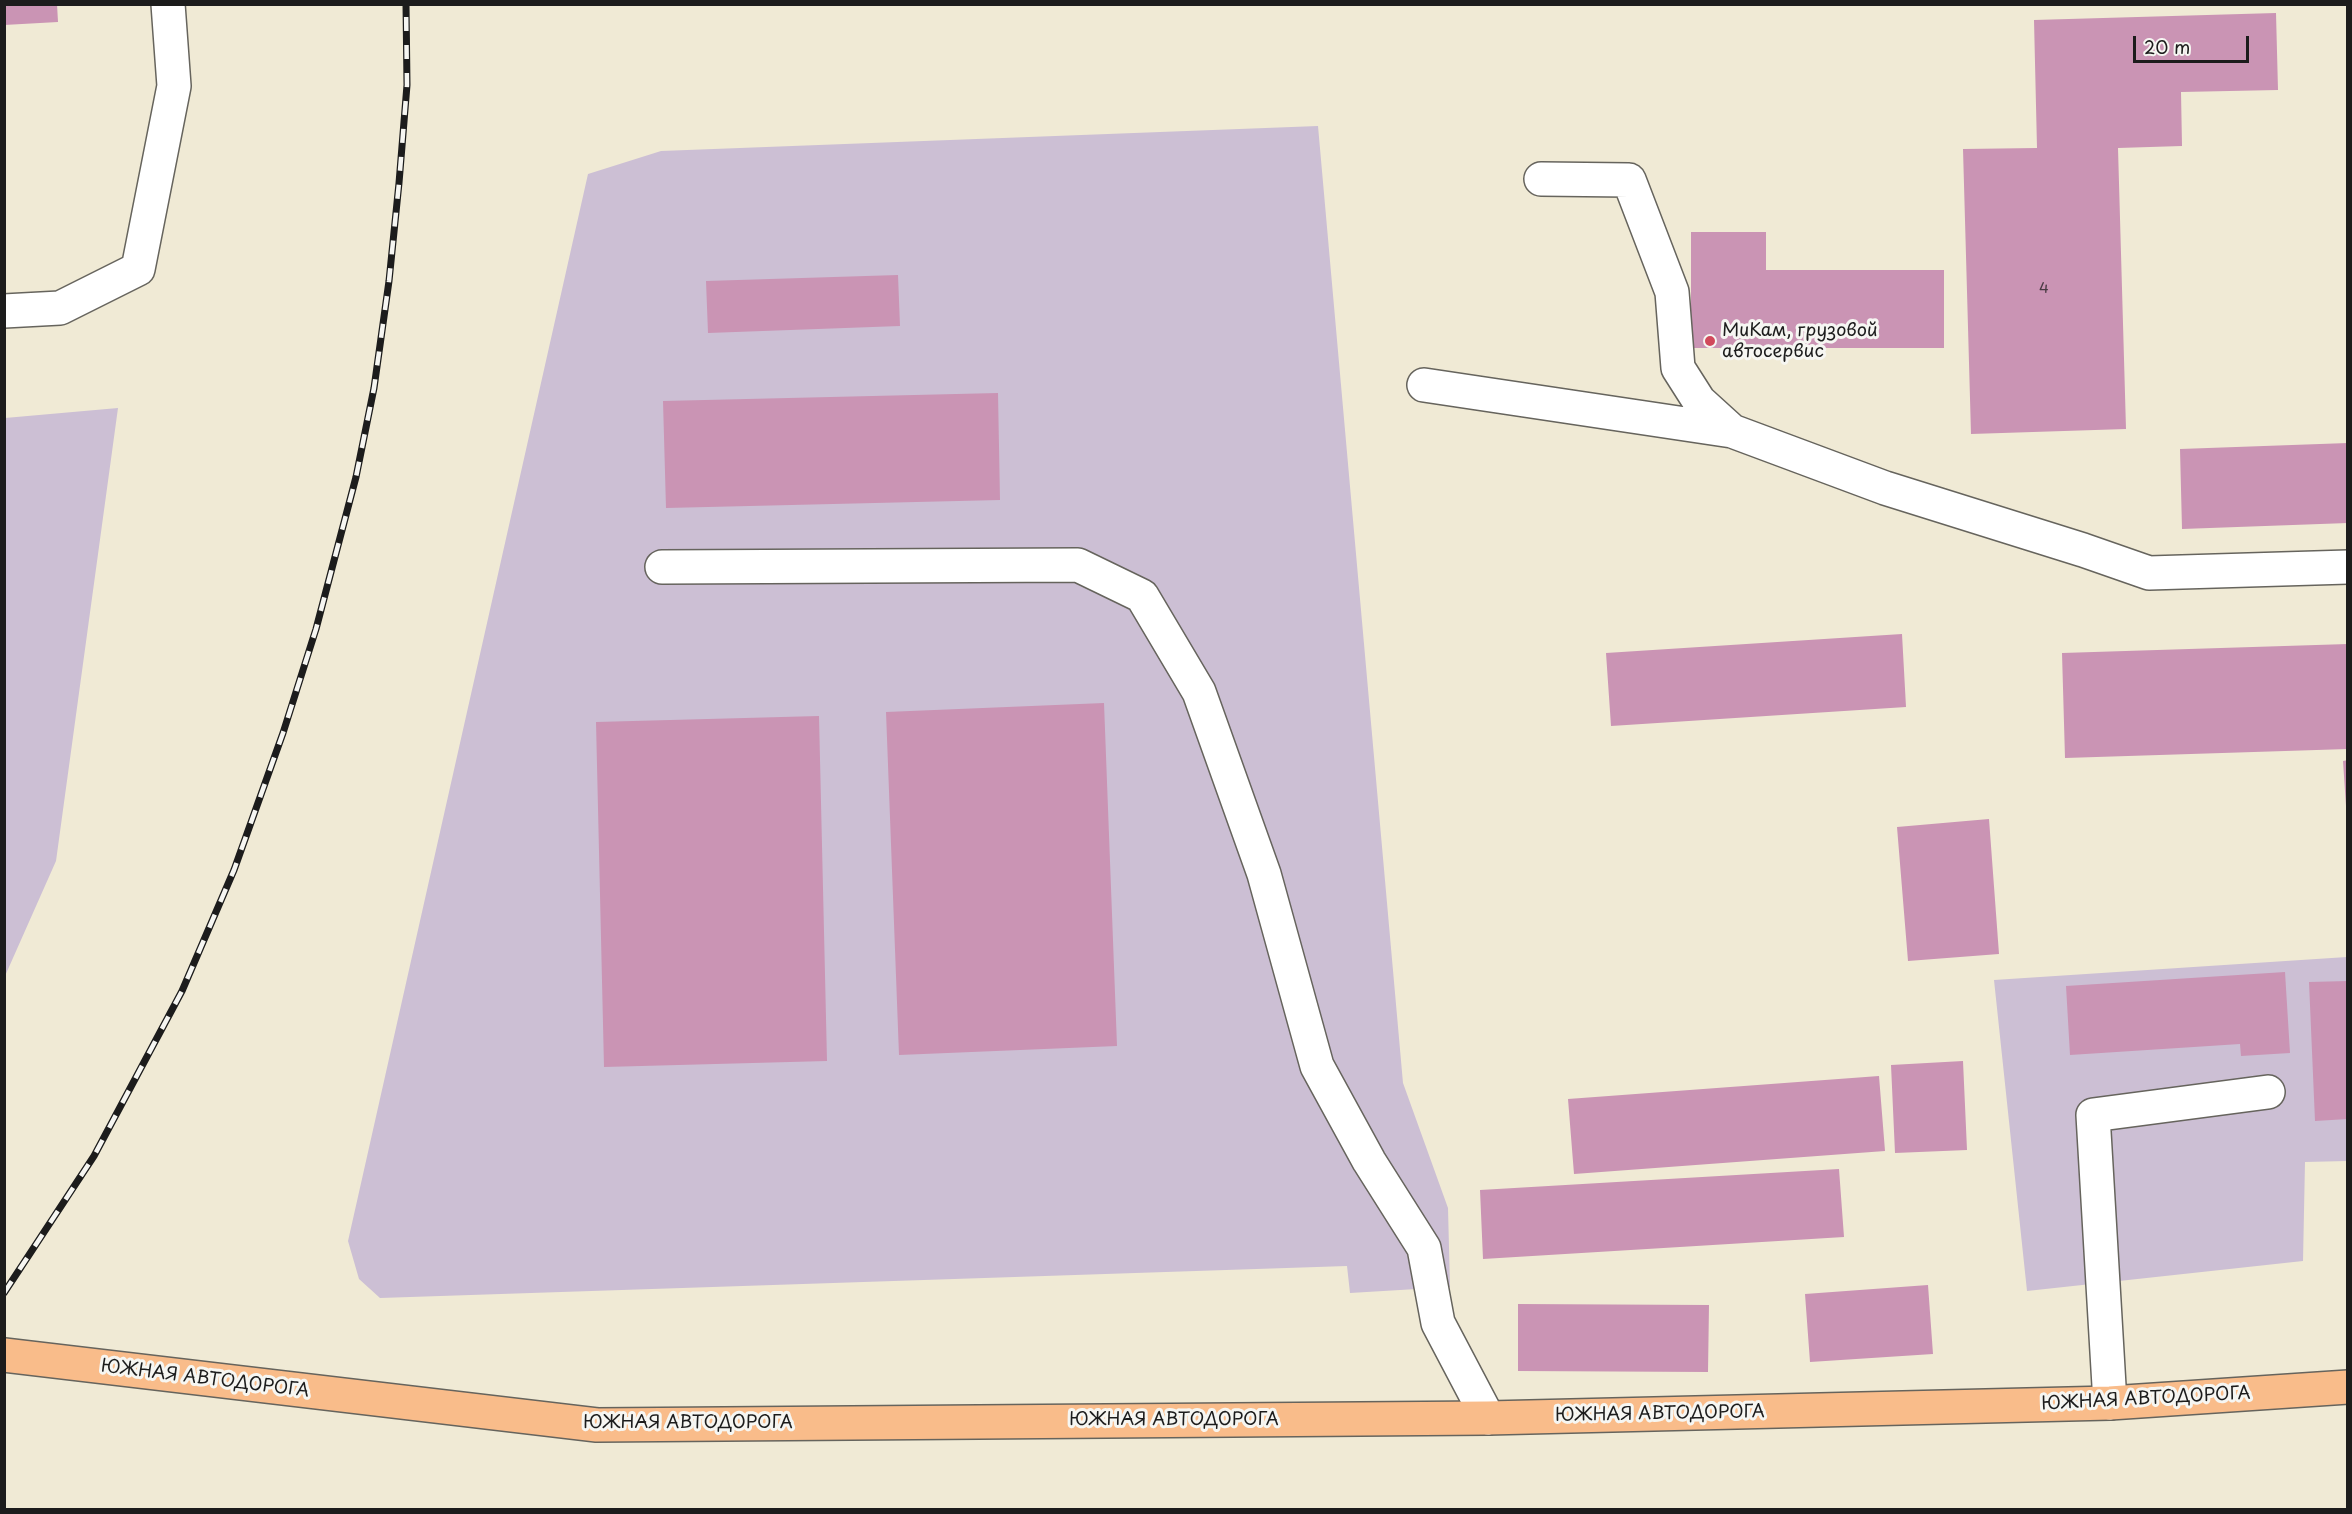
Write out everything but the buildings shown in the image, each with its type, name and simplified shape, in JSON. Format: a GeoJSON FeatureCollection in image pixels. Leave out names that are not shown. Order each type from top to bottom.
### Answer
{"type":"FeatureCollection","features":[{"type":"Feature","properties":{"kind":"main road","name":"ЮЖНАЯ АВТОДОРОГА"},"geometry":{"type":"LineString","coordinates":[[4,1355],[597,1425],[1488,1418],[2110,1403],[2348,1387]]}},
{"type":"Feature","properties":{"kind":"lane"},"geometry":{"type":"LineString","coordinates":[[4,311],[60,308],[138,269],[174,86],[168,4]]}},
{"type":"Feature","properties":{"kind":"lane"},"geometry":{"type":"LineString","coordinates":[[1541,179],[1629,180],[1672,292],[1678,368],[1699,401],[1732,430]]}},
{"type":"Feature","properties":{"kind":"lane"},"geometry":{"type":"LineString","coordinates":[[1424,385],[1732,430],[1885,488],[2149,573],[2348,567]]}},
{"type":"Feature","properties":{"kind":"lane"},"geometry":{"type":"LineString","coordinates":[[662,567],[1078,565],[1142,596],[1199,692],[1264,874],[1317,1066],[1369,1161],[1424,1248],[1438,1323],[1488,1418]]}},
{"type":"Feature","properties":{"kind":"lane"},"geometry":{"type":"LineString","coordinates":[[2110,1403],[2093,1114],[2268,1092]]}},
{"type":"Feature","properties":{"kind":"shaded area"},"geometry":{"type":"Polygon","coordinates":[[[1318,126],[1403,1083],[1448,1208],[1450,1287],[1350,1293],[1347,1266],[380,1298],[359,1279],[348,1241],[588,174],[661,151],[1318,126]]]}},
{"type":"Feature","properties":{"kind":"shaded area"},"geometry":{"type":"Polygon","coordinates":[[[118,408],[56,861],[5,976],[5,418],[118,408]]]}},
{"type":"Feature","properties":{"kind":"shaded area"},"geometry":{"type":"Polygon","coordinates":[[[2347,957],[2347,1161],[2305,1162],[2303,1261],[2027,1291],[1994,980],[2347,957]]]}},
{"type":"Feature","properties":{"kind":"railway"},"geometry":{"type":"LineString","coordinates":[[4,1293],[94,1156],[182,991],[234,870],[283,733],[316,629],[356,477],[374,388],[389,281],[399,183],[407,85],[406,4]]}},
{"type":"Feature","properties":{"kind":"place","name":"МиКам, грузовой автосервис"},"geometry":{"type":"Point","coordinates":[1710,341]}}]}
